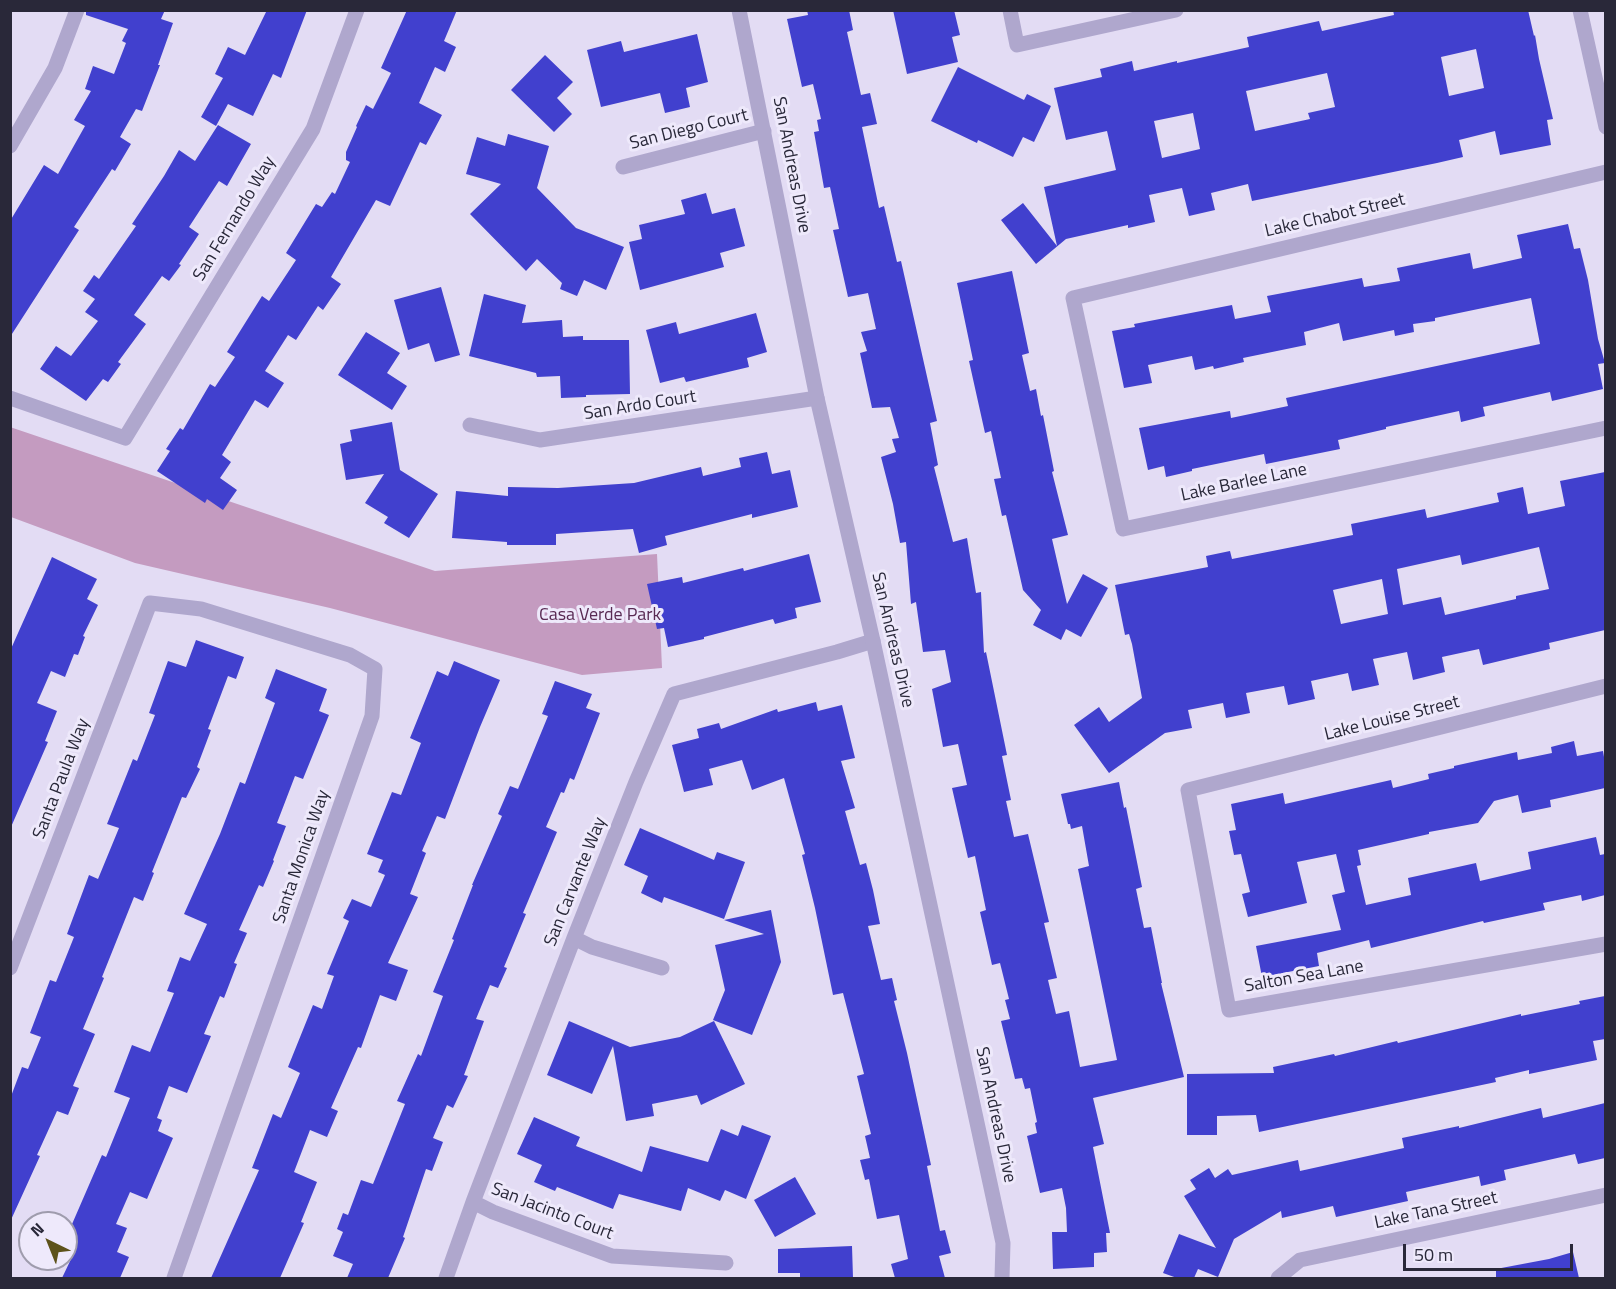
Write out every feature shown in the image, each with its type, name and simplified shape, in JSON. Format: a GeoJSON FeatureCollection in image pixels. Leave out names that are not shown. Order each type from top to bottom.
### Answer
{"type":"FeatureCollection","features":[{"type":"Feature","properties":{"kind":"street"},"geometry":{"type":"LineString","coordinates":[[10,146],[55,68],[77,10]]}},
{"type":"Feature","properties":{"kind":"street","name":"San Fernando Way"},"geometry":{"type":"LineString","coordinates":[[10,398],[125,438],[313,129],[357,10]]}},
{"type":"Feature","properties":{"kind":"street","name":"San Andreas Drive"},"geometry":{"type":"LineString","coordinates":[[739,10],[816,398],[873,641],[1003,1243],[1002,1278]]}},
{"type":"Feature","properties":{"kind":"street"},"geometry":{"type":"LineString","coordinates":[[1010,10],[1017,45],[1176,10]]}},
{"type":"Feature","properties":{"kind":"street"},"geometry":{"type":"LineString","coordinates":[[1580,10],[1605,127]]}},
{"type":"Feature","properties":{"kind":"street","name":"San Diego Court"},"geometry":{"type":"LineString","coordinates":[[623,166],[764,131]]}},
{"type":"Feature","properties":{"kind":"street","name":"Lake Chabot Street"},"geometry":{"type":"LineString","coordinates":[[1073,298],[1605,172]]}},
{"type":"Feature","properties":{"kind":"street","name":"Lake Barlee Lane"},"geometry":{"type":"LineString","coordinates":[[1073,298],[1123,529],[1605,428]]}},
{"type":"Feature","properties":{"kind":"street","name":"San Ardo Court"},"geometry":{"type":"LineString","coordinates":[[470,425],[540,440],[816,398]]}},
{"type":"Feature","properties":{"kind":"street","name":"Santa Paula Way"},"geometry":{"type":"LineString","coordinates":[[10,968],[150,603]]}},
{"type":"Feature","properties":{"kind":"street","name":"Santa Monica Way"},"geometry":{"type":"LineString","coordinates":[[150,603],[201,609],[350,655],[375,669],[372,716],[174,1278]]}},
{"type":"Feature","properties":{"kind":"street","name":"San Carvante Way"},"geometry":{"type":"LineString","coordinates":[[446,1278],[574,938],[674,694],[873,641]]}},
{"type":"Feature","properties":{"kind":"street","name":"Lake Louise Street"},"geometry":{"type":"LineString","coordinates":[[1188,790],[1605,686]]}},
{"type":"Feature","properties":{"kind":"street","name":"Salton Sea Lane"},"geometry":{"type":"LineString","coordinates":[[1188,790],[1229,1010],[1605,944]]}},
{"type":"Feature","properties":{"kind":"street"},"geometry":{"type":"LineString","coordinates":[[574,938],[592,947],[662,968]]}},
{"type":"Feature","properties":{"kind":"street","name":"Lake Tana Street"},"geometry":{"type":"LineString","coordinates":[[1278,1277],[1300,1260],[1605,1195]]}},
{"type":"Feature","properties":{"kind":"street","name":"San Jacinto Court"},"geometry":{"type":"LineString","coordinates":[[473,1202],[612,1256],[726,1263]]}},
{"type":"Feature","properties":{"kind":"green space","name":"Casa Verde Park"},"geometry":{"type":"Polygon","coordinates":[[[10,427],[435,571],[657,554],[662,668],[582,675],[330,608],[135,563],[11,517],[10,427]]]}},
{"type":"Feature","properties":{"kind":"building"},"geometry":{"type":"Polygon","coordinates":[[[86,10],[165,10],[161,19],[173,23],[142,111],[136,109],[120,137],[131,144],[115,171],[112,169],[74,227],[79,230],[10,337],[10,221],[44,165],[58,174],[85,126],[74,120],[91,91],[85,89],[93,66],[114,74],[126,43],[122,41],[128,29],[86,15],[86,10]]]}},
{"type":"Feature","properties":{"kind":"building"},"geometry":{"type":"Polygon","coordinates":[[[267,10],[307,10],[281,78],[273,74],[253,116],[228,104],[216,126],[201,117],[223,78],[215,74],[228,47],[245,55],[267,10]]]}},
{"type":"Feature","properties":{"kind":"building"},"geometry":{"type":"Polygon","coordinates":[[[407,10],[457,10],[444,41],[456,47],[445,72],[435,67],[419,103],[442,115],[426,145],[420,142],[390,206],[376,200],[331,277],[341,284],[323,310],[318,306],[296,340],[288,335],[265,371],[284,383],[268,408],[255,400],[222,455],[231,462],[220,478],[237,490],[223,510],[207,499],[205,503],[157,471],[170,451],[166,449],[180,428],[183,430],[210,384],[215,387],[235,357],[227,352],[262,296],[269,301],[296,260],[286,253],[316,204],[322,207],[332,192],[335,194],[350,162],[346,160],[346,152],[356,126],[366,105],[373,109],[391,73],[381,68],[407,10]]]}},
{"type":"Feature","properties":{"kind":"building"},"geometry":{"type":"Polygon","coordinates":[[[807,10],[849,10],[853,30],[847,32],[861,95],[870,93],[877,124],[862,127],[879,208],[884,206],[897,262],[901,261],[937,421],[930,423],[938,465],[934,467],[953,542],[967,538],[976,593],[981,592],[984,653],[986,652],[1007,755],[1002,756],[1011,800],[1006,801],[1014,837],[1028,834],[1049,922],[1044,923],[1057,978],[1048,980],[1056,1014],[1069,1011],[1080,1067],[1117,1060],[1078,869],[1089,866],[1082,826],[1071,829],[1061,794],[1119,782],[1124,808],[1126,807],[1142,887],[1136,889],[1144,928],[1151,927],[1161,983],[1184,1077],[1093,1098],[1104,1144],[1093,1147],[1110,1233],[1106,1233],[1107,1252],[1094,1253],[1094,1267],[1053,1269],[1052,1232],[1067,1232],[1066,1208],[1062,1188],[1040,1193],[1027,1136],[1037,1133],[1030,1088],[1025,1089],[1022,1078],[1015,1079],[1001,1021],[1010,1019],[1005,1000],[1009,999],[1000,963],[992,965],[980,912],[986,910],[975,856],[968,858],[952,788],[967,785],[958,744],[943,747],[932,689],[951,682],[945,650],[923,652],[916,602],[911,604],[906,542],[900,543],[881,457],[896,452],[892,439],[899,438],[890,407],[872,408],[860,353],[867,351],[861,332],[876,329],[868,293],[848,297],[833,230],[839,229],[830,187],[824,188],[814,132],[819,131],[817,120],[821,119],[813,84],[802,87],[787,19],[808,15],[807,10]]]}},
{"type":"Feature","properties":{"kind":"building"},"geometry":{"type":"Polygon","coordinates":[[[893,10],[954,10],[960,35],[952,37],[958,62],[907,74],[893,10]]]}},
{"type":"Feature","properties":{"kind":"building"},"geometry":{"type":"Polygon","coordinates":[[[1393,10],[1528,10],[1553,119],[1547,120],[1551,145],[1500,155],[1495,131],[1459,140],[1463,157],[1252,201],[1248,184],[1211,193],[1215,210],[1189,216],[1182,188],[1149,195],[1155,222],[1128,228],[1128,225],[1066,239],[1036,264],[1001,220],[1023,203],[1057,246],[1044,187],[1116,170],[1107,131],[1066,140],[1054,88],[1102,77],[1100,69],[1132,61],[1134,71],[1249,47],[1247,37],[1319,21],[1322,31],[1394,15],[1393,10]],[[1476,49],[1441,57],[1449,96],[1484,88],[1476,49]],[[1327,73],[1246,91],[1255,131],[1310,119],[1308,113],[1335,107],[1327,73]],[[1193,113],[1154,121],[1162,158],[1200,149],[1193,113]]]}},
{"type":"Feature","properties":{"kind":"building"},"geometry":{"type":"Polygon","coordinates":[[[697,34],[708,82],[686,88],[690,107],[665,113],[660,93],[601,107],[587,50],[621,41],[624,52],[697,34]]]}},
{"type":"Feature","properties":{"kind":"building"},"geometry":{"type":"Polygon","coordinates":[[[545,55],[573,82],[557,98],[572,114],[554,132],[511,90],[545,55]]]}},
{"type":"Feature","properties":{"kind":"building"},"geometry":{"type":"Polygon","coordinates":[[[958,67],[1024,100],[1027,94],[1051,106],[1034,142],[1023,137],[1013,157],[931,121],[958,67]]]}},
{"type":"Feature","properties":{"kind":"building"},"geometry":{"type":"Polygon","coordinates":[[[218,125],[251,144],[227,186],[219,181],[189,227],[199,234],[179,264],[181,265],[169,281],[162,276],[134,315],[146,324],[118,362],[121,364],[108,382],[103,379],[86,401],[40,369],[56,346],[71,356],[98,321],[85,312],[95,299],[83,291],[94,275],[99,279],[136,226],[132,224],[179,150],[195,161],[218,125]]]}},
{"type":"Feature","properties":{"kind":"building"},"geometry":{"type":"Polygon","coordinates":[[[508,134],[549,146],[537,188],[576,228],[624,247],[606,290],[584,280],[577,296],[560,289],[562,283],[537,259],[526,271],[470,214],[501,184],[466,174],[477,137],[505,146],[508,134]]]}},
{"type":"Feature","properties":{"kind":"building"},"geometry":{"type":"Polygon","coordinates":[[[706,193],[712,214],[735,208],[745,246],[720,253],[724,267],[640,290],[629,242],[642,239],[639,225],[685,214],[681,200],[706,193]]]}},
{"type":"Feature","properties":{"kind":"building"},"geometry":{"type":"Polygon","coordinates":[[[1568,224],[1574,249],[1580,248],[1588,280],[1598,339],[1605,363],[1598,364],[1603,389],[1552,401],[1550,392],[1483,407],[1485,416],[1461,422],[1459,411],[1386,427],[1386,429],[1338,440],[1340,449],[1266,464],[1264,454],[1192,469],[1192,471],[1166,477],[1164,466],[1148,470],[1139,428],[1230,411],[1231,418],[1288,406],[1286,398],[1540,344],[1531,298],[1435,318],[1435,321],[1413,324],[1414,332],[1395,336],[1394,330],[1343,341],[1339,323],[1304,332],[1306,345],[1243,358],[1244,362],[1214,369],[1213,366],[1195,370],[1192,356],[1148,365],[1152,383],[1124,388],[1112,331],[1135,327],[1134,324],[1232,305],[1235,319],[1271,312],[1267,296],[1362,278],[1364,287],[1400,281],[1397,268],[1470,253],[1473,269],[1522,258],[1517,235],[1568,224]]]}},
{"type":"Feature","properties":{"kind":"building"},"geometry":{"type":"Polygon","coordinates":[[[1012,271],[1029,353],[1022,355],[1030,391],[1036,389],[1041,416],[1043,415],[1054,471],[1052,472],[1068,535],[1052,539],[1067,604],[1083,574],[1108,588],[1081,637],[1066,629],[1061,640],[1033,625],[1041,610],[1023,590],[1006,515],[1002,516],[994,479],[1001,478],[991,431],[985,433],[969,361],[973,360],[957,283],[1012,271]]]}},
{"type":"Feature","properties":{"kind":"building"},"geometry":{"type":"Polygon","coordinates":[[[441,287],[460,355],[435,362],[429,343],[408,350],[394,300],[441,287]]]}},
{"type":"Feature","properties":{"kind":"building"},"geometry":{"type":"Polygon","coordinates":[[[484,294],[526,305],[522,323],[562,320],[563,337],[583,336],[583,340],[629,340],[630,394],[561,398],[560,376],[537,377],[536,373],[469,356],[484,294]]]}},
{"type":"Feature","properties":{"kind":"building"},"geometry":{"type":"Polygon","coordinates":[[[756,313],[767,352],[747,358],[749,367],[686,382],[684,377],[660,383],[646,330],[676,322],[679,334],[756,313]]]}},
{"type":"Feature","properties":{"kind":"building"},"geometry":{"type":"Polygon","coordinates":[[[366,332],[400,353],[387,373],[407,386],[392,410],[338,375],[366,332]]]}},
{"type":"Feature","properties":{"kind":"building"},"geometry":{"type":"Polygon","coordinates":[[[392,422],[400,470],[438,494],[409,538],[384,523],[388,517],[365,503],[384,474],[346,480],[340,444],[352,441],[350,430],[392,422]]]}},
{"type":"Feature","properties":{"kind":"building"},"geometry":{"type":"Polygon","coordinates":[[[767,452],[772,474],[790,470],[798,507],[752,518],[752,514],[665,536],[667,545],[639,553],[633,529],[556,534],[556,545],[507,545],[507,542],[452,538],[456,491],[508,496],[508,487],[558,488],[634,483],[701,467],[703,476],[741,467],[739,458],[767,452]]]}},
{"type":"Feature","properties":{"kind":"building"},"geometry":{"type":"Polygon","coordinates":[[[1605,472],[1605,630],[1549,643],[1550,649],[1483,665],[1479,649],[1442,657],[1445,672],[1413,680],[1407,652],[1373,659],[1379,685],[1352,691],[1348,673],[1311,681],[1315,699],[1288,705],[1284,686],[1246,693],[1250,713],[1226,718],[1223,703],[1188,710],[1192,728],[1165,733],[1109,773],[1074,725],[1099,707],[1109,722],[1142,698],[1132,644],[1129,634],[1125,635],[1115,585],[1208,567],[1206,556],[1230,551],[1232,559],[1353,535],[1351,524],[1425,509],[1427,518],[1499,502],[1497,493],[1523,487],[1528,514],[1565,506],[1560,481],[1605,472]],[[1539,547],[1462,565],[1460,555],[1397,569],[1403,605],[1441,597],[1445,615],[1549,589],[1539,547]],[[1382,579],[1333,590],[1341,624],[1388,614],[1382,579]]]}},
{"type":"Feature","properties":{"kind":"building"},"geometry":{"type":"Polygon","coordinates":[[[809,554],[821,602],[795,608],[797,618],[775,624],[773,619],[668,647],[664,628],[657,629],[647,584],[682,577],[683,583],[743,568],[744,571],[809,554]]]}},
{"type":"Feature","properties":{"kind":"building"},"geometry":{"type":"Polygon","coordinates":[[[52,557],[97,579],[87,599],[98,605],[83,636],[85,637],[78,655],[74,654],[65,677],[51,671],[37,703],[57,711],[45,741],[48,742],[11,827],[10,651],[52,557]]]}},
{"type":"Feature","properties":{"kind":"building"},"geometry":{"type":"Polygon","coordinates":[[[196,640],[244,657],[236,679],[228,676],[208,729],[211,730],[197,767],[200,769],[186,798],[182,797],[143,901],[134,897],[102,977],[104,978],[83,1029],[95,1034],[73,1086],[79,1088],[68,1115],[57,1111],[37,1155],[40,1156],[10,1222],[10,1099],[22,1067],[28,1069],[41,1037],[30,1033],[50,980],[56,982],[74,937],[67,934],[89,875],[98,879],[119,828],[107,824],[133,759],[137,761],[155,715],[149,713],[168,661],[186,667],[196,640]]]}},
{"type":"Feature","properties":{"kind":"building"},"geometry":{"type":"Polygon","coordinates":[[[454,661],[500,680],[445,819],[437,816],[422,851],[426,853],[410,894],[418,897],[388,963],[408,970],[396,1001],[380,995],[361,1048],[358,1047],[331,1108],[338,1111],[327,1137],[310,1130],[294,1172],[317,1182],[301,1222],[304,1223],[280,1278],[211,1278],[259,1170],[252,1168],[273,1114],[281,1118],[300,1073],[288,1067],[313,1005],[322,1009],[334,976],[327,974],[349,921],[343,918],[352,899],[371,907],[385,875],[378,872],[383,860],[367,854],[392,792],[401,795],[421,743],[410,738],[437,671],[448,676],[454,661]]]}},
{"type":"Feature","properties":{"kind":"building"},"geometry":{"type":"Polygon","coordinates":[[[276,669],[327,689],[319,711],[329,715],[303,779],[295,776],[277,823],[286,826],[263,887],[259,885],[239,930],[247,933],[234,963],[237,964],[224,998],[220,996],[204,1034],[211,1036],[187,1093],[169,1086],[157,1118],[162,1120],[158,1131],[173,1138],[147,1199],[130,1192],[116,1224],[127,1228],[117,1252],[129,1257],[120,1278],[62,1278],[65,1271],[78,1271],[78,1211],[102,1155],[106,1157],[130,1098],[114,1092],[132,1045],[150,1052],[174,993],[167,991],[180,957],[190,961],[207,924],[184,914],[220,834],[240,782],[245,784],[275,703],[265,698],[276,669]]]}},
{"type":"Feature","properties":{"kind":"building"},"geometry":{"type":"Polygon","coordinates":[[[555,681],[592,694],[586,708],[600,713],[574,780],[570,778],[564,793],[561,792],[546,827],[557,832],[523,913],[526,914],[504,967],[507,968],[498,988],[490,985],[476,1019],[484,1021],[464,1075],[468,1076],[453,1108],[447,1105],[433,1138],[443,1142],[432,1171],[426,1169],[403,1237],[405,1238],[388,1278],[347,1278],[353,1264],[333,1256],[343,1232],[337,1229],[343,1213],[348,1215],[361,1180],[373,1184],[405,1104],[397,1101],[418,1054],[421,1056],[443,996],[433,992],[454,940],[452,939],[472,885],[502,816],[498,814],[510,786],[518,789],[548,716],[542,714],[555,681]]]}},
{"type":"Feature","properties":{"kind":"building"},"geometry":{"type":"Polygon","coordinates":[[[816,702],[818,711],[842,705],[855,758],[841,761],[855,808],[845,811],[860,865],[866,863],[873,890],[880,924],[868,926],[881,980],[892,978],[897,1000],[894,1001],[931,1165],[927,1166],[940,1231],[945,1230],[951,1253],[939,1256],[945,1278],[895,1278],[891,1264],[908,1259],[899,1215],[877,1219],[869,1179],[865,1180],[860,1160],[870,1158],[865,1136],[871,1134],[857,1076],[864,1074],[843,993],[833,995],[802,855],[805,854],[784,778],[752,790],[742,760],[709,769],[713,785],[684,792],[672,745],[699,738],[697,729],[719,723],[721,729],[777,709],[778,712],[816,702]]]}},
{"type":"Feature","properties":{"kind":"building"},"geometry":{"type":"Polygon","coordinates":[[[1574,741],[1577,756],[1603,751],[1605,788],[1550,800],[1551,807],[1522,813],[1518,795],[1494,801],[1478,823],[1429,832],[1429,834],[1358,850],[1361,865],[1357,866],[1366,905],[1411,895],[1408,878],[1476,863],[1480,881],[1531,869],[1528,852],[1596,837],[1600,855],[1605,854],[1605,895],[1582,901],[1581,895],[1543,903],[1545,910],[1484,923],[1483,921],[1371,948],[1369,940],[1317,953],[1319,966],[1262,977],[1256,946],[1341,930],[1332,895],[1345,892],[1336,854],[1297,862],[1307,903],[1248,917],[1242,894],[1250,892],[1241,854],[1234,855],[1229,831],[1236,830],[1231,804],[1283,793],[1285,804],[1391,780],[1393,788],[1429,779],[1428,774],[1454,768],[1454,766],[1517,752],[1518,760],[1552,753],[1551,747],[1574,741]]]}},
{"type":"Feature","properties":{"kind":"building"},"geometry":{"type":"Polygon","coordinates":[[[640,828],[714,860],[717,852],[745,862],[724,919],[664,897],[662,903],[641,893],[648,876],[624,865],[640,828]]]}},
{"type":"Feature","properties":{"kind":"building"},"geometry":{"type":"Polygon","coordinates":[[[771,910],[781,962],[752,1035],[713,1020],[725,990],[715,945],[764,934],[724,920],[771,910]]]}},
{"type":"Feature","properties":{"kind":"building"},"geometry":{"type":"Polygon","coordinates":[[[1605,996],[1605,1039],[1593,1041],[1597,1060],[1529,1074],[1529,1070],[1495,1078],[1496,1082],[1259,1132],[1256,1115],[1217,1116],[1217,1135],[1187,1135],[1187,1074],[1274,1073],[1273,1067],[1334,1054],[1335,1056],[1397,1041],[1398,1043],[1521,1014],[1521,1016],[1580,1004],[1579,1001],[1605,996]]]}},
{"type":"Feature","properties":{"kind":"building"},"geometry":{"type":"Polygon","coordinates":[[[569,1021],[630,1047],[680,1037],[714,1021],[745,1084],[701,1105],[697,1095],[652,1104],[654,1116],[626,1121],[613,1046],[592,1094],[547,1075],[569,1021]]]}},
{"type":"Feature","properties":{"kind":"building"},"geometry":{"type":"Polygon","coordinates":[[[1605,1103],[1605,1158],[1578,1164],[1575,1154],[1504,1170],[1506,1180],[1481,1186],[1479,1176],[1406,1192],[1408,1201],[1336,1217],[1333,1206],[1282,1218],[1281,1211],[1234,1239],[1218,1277],[1198,1269],[1194,1278],[1177,1278],[1163,1273],[1179,1234],[1216,1248],[1184,1196],[1196,1189],[1190,1180],[1209,1168],[1215,1178],[1228,1169],[1232,1175],[1298,1160],[1300,1171],[1404,1148],[1402,1138],[1459,1126],[1459,1128],[1541,1108],[1543,1118],[1605,1103]]]}},
{"type":"Feature","properties":{"kind":"building"},"geometry":{"type":"Polygon","coordinates":[[[534,1117],[580,1137],[576,1146],[642,1172],[650,1146],[708,1162],[721,1129],[738,1136],[742,1125],[771,1136],[746,1199],[725,1190],[720,1201],[688,1188],[681,1211],[619,1194],[613,1209],[557,1187],[555,1191],[534,1182],[542,1165],[517,1154],[534,1117]]]}},
{"type":"Feature","properties":{"kind":"building"},"geometry":{"type":"Polygon","coordinates":[[[795,1177],[816,1214],[775,1237],[754,1200],[795,1177]]]}},
{"type":"Feature","properties":{"kind":"building"},"geometry":{"type":"Polygon","coordinates":[[[852,1246],[853,1278],[800,1278],[800,1273],[778,1273],[778,1249],[852,1246]]]}},
{"type":"Feature","properties":{"kind":"building"},"geometry":{"type":"Polygon","coordinates":[[[1573,1252],[1579,1278],[1496,1278],[1496,1269],[1573,1252]]]}}]}
